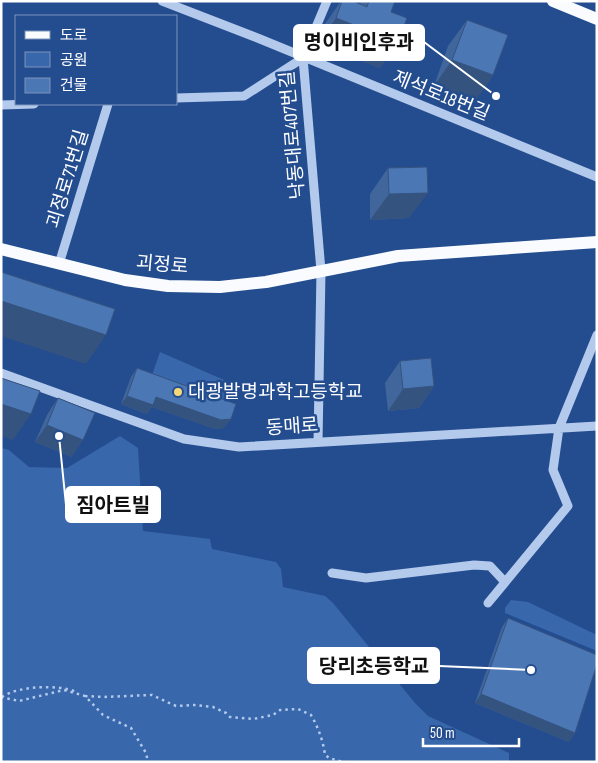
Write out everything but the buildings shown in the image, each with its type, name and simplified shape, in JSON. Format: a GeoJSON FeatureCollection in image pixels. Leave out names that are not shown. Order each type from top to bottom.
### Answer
{"type":"FeatureCollection","features":[{"type":"Feature","properties":{"kind":"main road"},"geometry":{"type":"LineString","coordinates":[[561,3],[597,19]]}},
{"type":"Feature","properties":{"kind":"main road","name":"괴정로"},"geometry":{"type":"LineString","coordinates":[[1,249],[125,280],[168,286],[220,287],[266,282],[398,256],[597,242]]}},
{"type":"Feature","properties":{"kind":"street","name":"제석로18번길"},"geometry":{"type":"LineString","coordinates":[[162,1],[597,176]]}},
{"type":"Feature","properties":{"kind":"street","name":"낙동대로407번길"},"geometry":{"type":"LineString","coordinates":[[321,271],[303,58],[327,1]]}},
{"type":"Feature","properties":{"kind":"street"},"geometry":{"type":"LineString","coordinates":[[178,98],[244,96],[303,58]]}},
{"type":"Feature","properties":{"kind":"street"},"geometry":{"type":"LineString","coordinates":[[1,105],[15,105]]}},
{"type":"Feature","properties":{"kind":"street","name":"괴정로71번길"},"geometry":{"type":"LineString","coordinates":[[59,264],[108,105]]}},
{"type":"Feature","properties":{"kind":"street"},"geometry":{"type":"LineString","coordinates":[[318,442],[321,271]]}},
{"type":"Feature","properties":{"kind":"street"},"geometry":{"type":"LineString","coordinates":[[488,603],[568,506],[553,470],[559,428],[597,335]]}},
{"type":"Feature","properties":{"kind":"street","name":"동매로"},"geometry":{"type":"LineString","coordinates":[[1,373],[184,439],[239,447],[597,426]]}},
{"type":"Feature","properties":{"kind":"street"},"geometry":{"type":"LineString","coordinates":[[332,573],[366,578],[474,565],[490,566],[505,582]]}},
{"type":"Feature","properties":{"kind":"path"},"geometry":{"type":"LineString","coordinates":[[2,697],[16,690],[50,687],[69,688],[83,696],[103,715],[131,728],[146,753],[148,762]]}},
{"type":"Feature","properties":{"kind":"path"},"geometry":{"type":"LineString","coordinates":[[2,697],[19,701],[64,690],[83,696],[152,695],[176,706],[213,707],[230,717],[253,719],[273,715],[280,710],[298,709],[311,715],[322,739],[325,754],[329,758],[343,762]]}},
{"type":"Feature","properties":{"kind":"green space"},"geometry":{"type":"Polygon","coordinates":[[[160,352],[231,383],[234,394],[227,406],[151,378],[160,352]]]}},
{"type":"Feature","properties":{"kind":"green space"},"geometry":{"type":"Polygon","coordinates":[[[120,436],[138,448],[143,531],[210,539],[212,549],[276,562],[281,569],[283,587],[325,596],[333,603],[415,703],[428,716],[509,753],[509,762],[1,762],[1,448],[9,450],[29,467],[67,468],[120,436]]]}},
{"type":"Feature","properties":{"kind":"green space"},"geometry":{"type":"Polygon","coordinates":[[[511,600],[528,602],[597,635],[597,651],[505,613],[505,608],[511,600]]]}},
{"type":"Feature","properties":{"kind":"place","name":"명이비인후과"},"geometry":{"type":"Point","coordinates":[496,96]}},
{"type":"Feature","properties":{"kind":"place","name":"대광발명과학고등학교"},"geometry":{"type":"Point","coordinates":[178,392]}},
{"type":"Feature","properties":{"kind":"place","name":"짐아트빌"},"geometry":{"type":"Point","coordinates":[59,436]}},
{"type":"Feature","properties":{"kind":"place","name":"당리초등학교"},"geometry":{"type":"Point","coordinates":[531,670]}}]}
